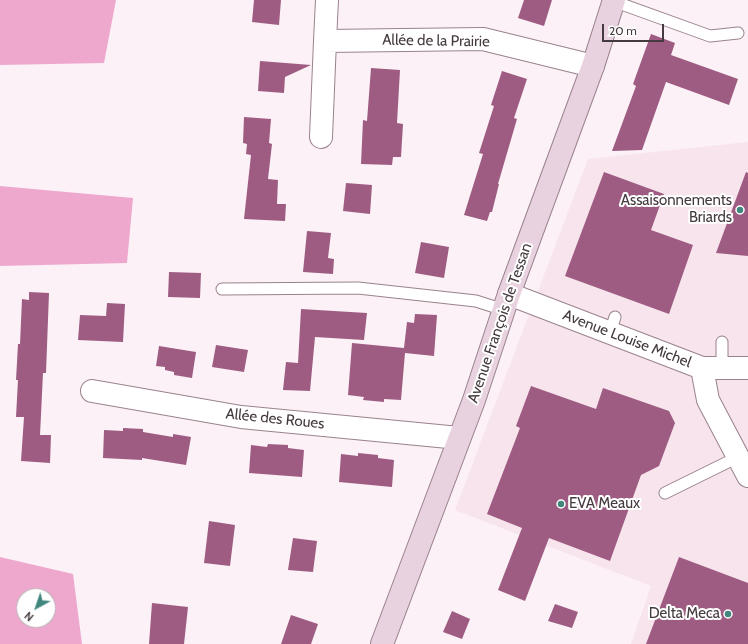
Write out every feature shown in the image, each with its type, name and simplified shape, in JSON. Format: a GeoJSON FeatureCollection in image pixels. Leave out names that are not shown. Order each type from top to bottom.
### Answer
{"type":"FeatureCollection","features":[{"type":"Feature","properties":{"kind":"street"},"geometry":{"type":"LineString","coordinates":[[321,137],[327,0]]}},
{"type":"Feature","properties":{"kind":"street","name":"Avenue François de Tessan"},"geometry":{"type":"LineString","coordinates":[[382,644],[474,400],[507,302],[593,66],[614,0]]}},
{"type":"Feature","properties":{"kind":"street","name":"Allée de la Prairie"},"geometry":{"type":"LineString","coordinates":[[325,41],[483,39],[593,66]]}},
{"type":"Feature","properties":{"kind":"street","name":"Avenue Louise Michel"},"geometry":{"type":"LineString","coordinates":[[507,302],[612,325],[712,368],[708,400],[748,476]]}},
{"type":"Feature","properties":{"kind":"street"},"geometry":{"type":"LineString","coordinates":[[712,368],[748,368]]}},
{"type":"Feature","properties":{"kind":"street","name":"Allée des Roues"},"geometry":{"type":"LineString","coordinates":[[92,392],[241,417],[459,438]]}},
{"type":"Feature","properties":{"kind":"lane"},"geometry":{"type":"LineString","coordinates":[[614,0],[710,36],[738,32]]}},
{"type":"Feature","properties":{"kind":"lane"},"geometry":{"type":"LineString","coordinates":[[222,288],[358,288],[476,301],[507,302]]}},
{"type":"Feature","properties":{"kind":"lane"},"geometry":{"type":"LineString","coordinates":[[712,368],[722,342]]}},
{"type":"Feature","properties":{"kind":"lane"},"geometry":{"type":"LineString","coordinates":[[665,493],[738,457]]}},
{"type":"Feature","properties":{"kind":"shaded area"},"geometry":{"type":"Polygon","coordinates":[[[0,0],[116,0],[104,63],[0,65],[0,0]]]}},
{"type":"Feature","properties":{"kind":"shaded area"},"geometry":{"type":"Polygon","coordinates":[[[748,142],[748,644],[631,644],[651,586],[455,510],[588,159],[748,142]]]}},
{"type":"Feature","properties":{"kind":"shaded area"},"geometry":{"type":"Polygon","coordinates":[[[0,186],[133,198],[127,263],[0,266],[0,186]]]}},
{"type":"Feature","properties":{"kind":"shaded area"},"geometry":{"type":"Polygon","coordinates":[[[0,557],[73,574],[82,644],[0,644],[0,557]]]}},
{"type":"Feature","properties":{"kind":"building"},"geometry":{"type":"Polygon","coordinates":[[[254,0],[281,0],[279,25],[252,22],[254,0]]]}},
{"type":"Feature","properties":{"kind":"building"},"geometry":{"type":"Polygon","coordinates":[[[524,0],[552,0],[544,26],[518,18],[524,0]]]}},
{"type":"Feature","properties":{"kind":"building"},"geometry":{"type":"Polygon","coordinates":[[[651,34],[675,43],[671,55],[738,79],[729,105],[666,82],[642,150],[612,151],[636,86],[633,84],[651,34]]]}},
{"type":"Feature","properties":{"kind":"building"},"geometry":{"type":"Polygon","coordinates":[[[260,61],[311,65],[285,77],[284,93],[258,91],[260,61]]]}},
{"type":"Feature","properties":{"kind":"building"},"geometry":{"type":"Polygon","coordinates":[[[371,68],[400,70],[397,123],[403,124],[401,157],[393,157],[392,165],[361,164],[363,120],[367,121],[371,68]]]}},
{"type":"Feature","properties":{"kind":"building"},"geometry":{"type":"Polygon","coordinates":[[[502,71],[527,79],[514,118],[517,119],[498,184],[492,212],[490,212],[487,221],[464,215],[483,154],[479,153],[494,106],[491,105],[502,71]]]}},
{"type":"Feature","properties":{"kind":"building"},"geometry":{"type":"Polygon","coordinates":[[[244,117],[271,119],[269,143],[272,144],[268,179],[278,180],[277,204],[286,204],[285,221],[244,219],[251,155],[246,154],[247,144],[243,143],[244,117]]]}},
{"type":"Feature","properties":{"kind":"building"},"geometry":{"type":"Polygon","coordinates":[[[604,172],[664,194],[651,230],[693,245],[669,314],[565,276],[604,172]]]}},
{"type":"Feature","properties":{"kind":"building","name":"Assaisonnements Briards"},"geometry":{"type":"Polygon","coordinates":[[[746,172],[748,173],[748,256],[716,253],[746,172]]]}},
{"type":"Feature","properties":{"kind":"building"},"geometry":{"type":"Polygon","coordinates":[[[346,183],[372,185],[370,214],[343,211],[346,183]]]}},
{"type":"Feature","properties":{"kind":"building"},"geometry":{"type":"Polygon","coordinates":[[[307,231],[331,233],[328,258],[334,259],[333,274],[303,272],[307,231]]]}},
{"type":"Feature","properties":{"kind":"building"},"geometry":{"type":"Polygon","coordinates":[[[421,242],[449,247],[444,278],[415,273],[421,242]]]}},
{"type":"Feature","properties":{"kind":"building"},"geometry":{"type":"Polygon","coordinates":[[[169,272],[201,273],[200,298],[168,297],[169,272]]]}},
{"type":"Feature","properties":{"kind":"building"},"geometry":{"type":"Polygon","coordinates":[[[29,292],[49,293],[46,373],[43,373],[40,435],[51,435],[50,463],[21,461],[24,417],[16,417],[18,380],[16,380],[18,344],[20,344],[22,299],[29,300],[29,292]]]}},
{"type":"Feature","properties":{"kind":"building"},"geometry":{"type":"Polygon","coordinates":[[[107,303],[125,304],[123,342],[78,340],[80,315],[106,316],[107,303]]]}},
{"type":"Feature","properties":{"kind":"building"},"geometry":{"type":"Polygon","coordinates":[[[301,309],[367,313],[364,340],[315,337],[310,391],[283,390],[286,362],[298,363],[301,309]]]}},
{"type":"Feature","properties":{"kind":"building"},"geometry":{"type":"Polygon","coordinates":[[[415,314],[437,315],[434,356],[405,353],[401,400],[384,399],[384,402],[363,400],[364,397],[348,395],[352,343],[404,348],[407,322],[414,323],[415,314]]]}},
{"type":"Feature","properties":{"kind":"building"},"geometry":{"type":"Polygon","coordinates":[[[216,345],[248,350],[244,372],[212,367],[216,345]]]}},
{"type":"Feature","properties":{"kind":"building"},"geometry":{"type":"Polygon","coordinates":[[[159,346],[196,352],[192,378],[174,375],[174,372],[165,370],[165,367],[156,366],[159,346]]]}},
{"type":"Feature","properties":{"kind":"building"},"geometry":{"type":"Polygon","coordinates":[[[531,386],[596,409],[603,388],[669,411],[675,423],[659,466],[641,475],[610,561],[549,538],[525,601],[498,590],[522,528],[487,514],[520,428],[516,426],[531,386]]]}},
{"type":"Feature","properties":{"kind":"building"},"geometry":{"type":"Polygon","coordinates":[[[123,428],[143,429],[143,432],[173,437],[173,434],[191,437],[186,465],[142,458],[142,460],[103,458],[104,430],[123,431],[123,428]]]}},
{"type":"Feature","properties":{"kind":"building"},"geometry":{"type":"Polygon","coordinates":[[[268,444],[288,445],[288,448],[304,450],[302,477],[249,473],[251,445],[267,447],[268,444]]]}},
{"type":"Feature","properties":{"kind":"building"},"geometry":{"type":"Polygon","coordinates":[[[358,453],[378,455],[378,458],[394,460],[392,487],[339,482],[341,454],[358,456],[358,453]]]}},
{"type":"Feature","properties":{"kind":"building"},"geometry":{"type":"Polygon","coordinates":[[[209,521],[235,525],[230,566],[204,563],[209,521]]]}},
{"type":"Feature","properties":{"kind":"building"},"geometry":{"type":"Polygon","coordinates":[[[293,538],[317,541],[313,572],[288,570],[293,538]]]}},
{"type":"Feature","properties":{"kind":"building"},"geometry":{"type":"Polygon","coordinates":[[[679,557],[748,583],[748,644],[646,644],[679,557]]]}},
{"type":"Feature","properties":{"kind":"building"},"geometry":{"type":"Polygon","coordinates":[[[152,603],[188,607],[184,644],[149,644],[152,603]]]}},
{"type":"Feature","properties":{"kind":"building"},"geometry":{"type":"Polygon","coordinates":[[[555,604],[578,612],[572,628],[548,621],[555,604]]]}},
{"type":"Feature","properties":{"kind":"building"},"geometry":{"type":"Polygon","coordinates":[[[452,611],[470,619],[462,639],[443,632],[452,611]]]}},
{"type":"Feature","properties":{"kind":"building"},"geometry":{"type":"Polygon","coordinates":[[[291,615],[318,624],[311,644],[281,644],[291,615]]]}},
{"type":"Feature","properties":{"kind":"place","name":"Assaisonnements Briards"},"geometry":{"type":"Point","coordinates":[740,210]}},
{"type":"Feature","properties":{"kind":"place","name":"EVA Meaux"},"geometry":{"type":"Point","coordinates":[561,504]}},
{"type":"Feature","properties":{"kind":"place","name":"Delta Meca"},"geometry":{"type":"Point","coordinates":[728,614]}}]}
